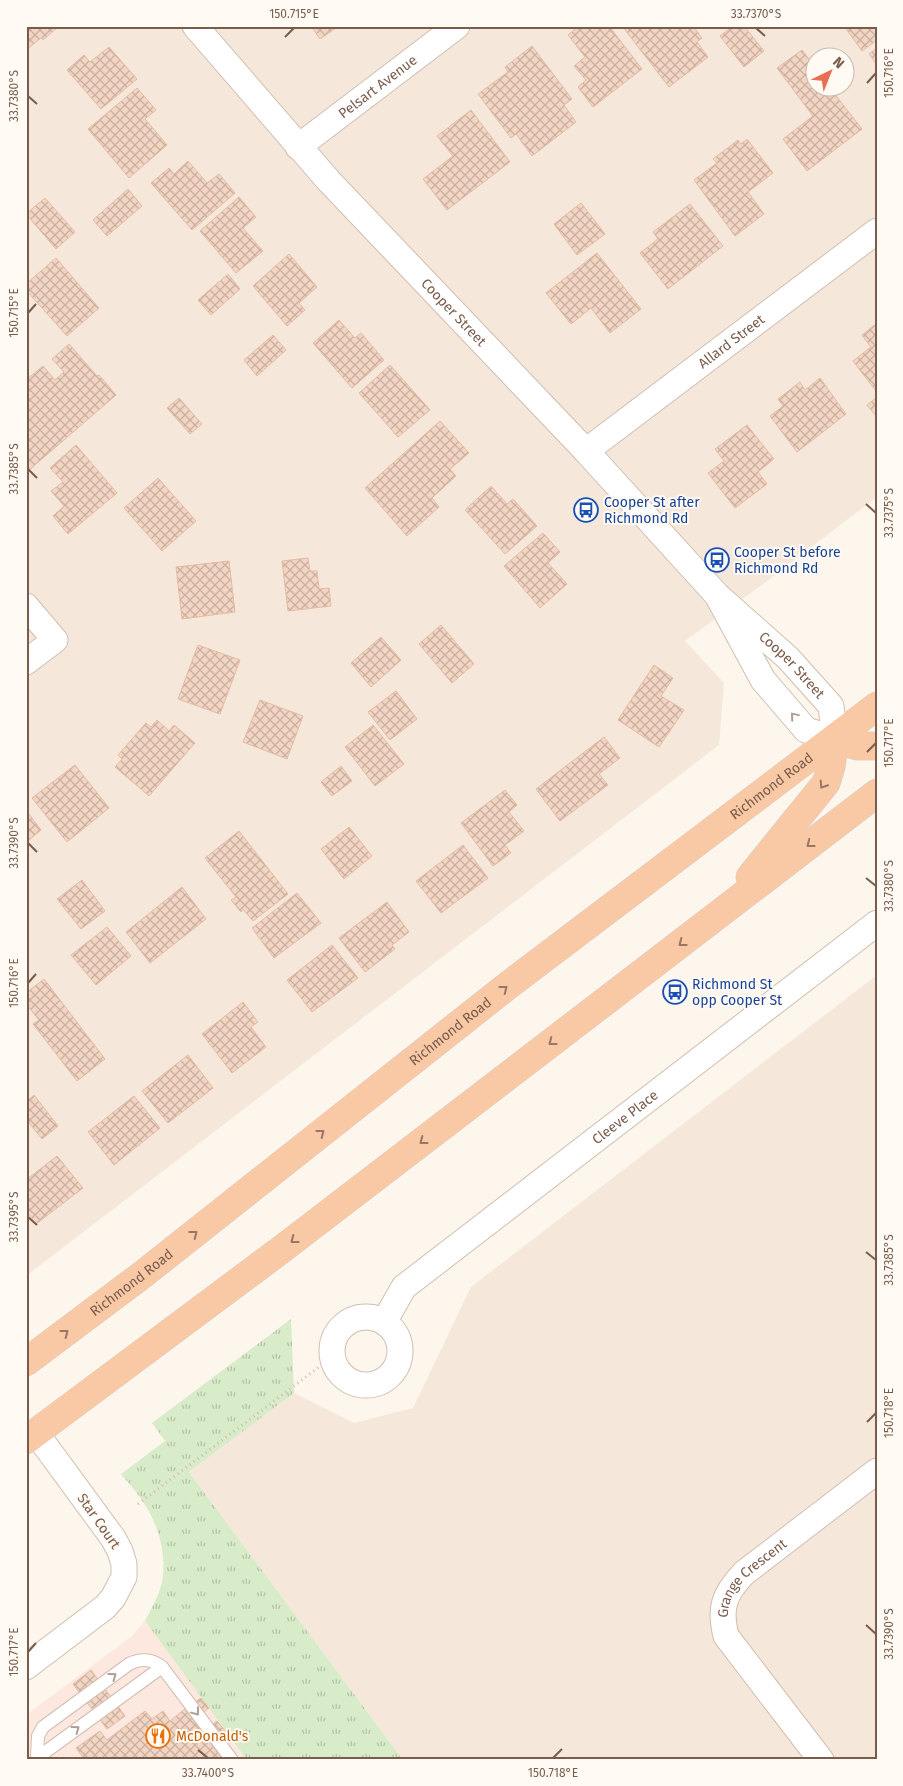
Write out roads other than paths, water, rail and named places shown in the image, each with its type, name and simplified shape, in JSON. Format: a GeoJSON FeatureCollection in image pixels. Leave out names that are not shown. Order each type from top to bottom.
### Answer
{"type":"FeatureCollection","features":[{"type":"Feature","properties":{"kind":"highway","name":"Richmond Road"},"geometry":{"type":"LineString","coordinates":[[26,1362],[142,1275],[506,987],[877,706]]}},
{"type":"Feature","properties":{"kind":"highway"},"geometry":{"type":"LineString","coordinates":[[720,914],[826,783],[831,767],[835,739],[858,746],[877,746]]}},
{"type":"Feature","properties":{"kind":"highway"},"geometry":{"type":"LineString","coordinates":[[31,1436],[274,1255],[877,793]]}},
{"type":"Feature","properties":{"kind":"street","name":"Cooper Street"},"geometry":{"type":"LineString","coordinates":[[195,26],[328,180],[586,451],[716,595],[788,658],[831,706],[835,739],[806,730],[764,680],[716,595]]}},
{"type":"Feature","properties":{"kind":"street","name":"Pelsart Avenue"},"geometry":{"type":"LineString","coordinates":[[298,146],[457,26]]}},
{"type":"Feature","properties":{"kind":"street","name":"Allard Street"},"geometry":{"type":"LineString","coordinates":[[586,451],[877,231]]}},
{"type":"Feature","properties":{"kind":"street"},"geometry":{"type":"LineString","coordinates":[[26,606],[55,640],[26,662]]}},
{"type":"Feature","properties":{"kind":"street","name":"Cleeve Place"},"geometry":{"type":"LineString","coordinates":[[384,1322],[404,1287],[877,924]]}},
{"type":"Feature","properties":{"kind":"street","name":"Star Court"},"geometry":{"type":"LineString","coordinates":[[26,1667],[105,1608],[119,1588],[124,1576],[124,1564],[113,1538],[31,1436]]}},
{"type":"Feature","properties":{"kind":"street","name":"Grange Crescent"},"geometry":{"type":"LineString","coordinates":[[821,1760],[726,1636],[722,1619],[724,1602],[732,1585],[744,1573],[877,1471]]}},
{"type":"Feature","properties":{"kind":"lane"},"geometry":{"type":"LineString","coordinates":[[162,1667],[37,1758],[38,1736],[43,1727],[129,1664],[141,1660],[158,1663],[162,1667],[232,1760]]}},
{"type":"Feature","properties":{"kind":"place","name":"Cooper St after Richmond Rd"},"geometry":{"type":"Point","coordinates":[586,510]}},
{"type":"Feature","properties":{"kind":"place","name":"Cooper St before Richmond Rd"},"geometry":{"type":"Point","coordinates":[717,560]}},
{"type":"Feature","properties":{"kind":"place","name":"Richmond St opp Cooper St"},"geometry":{"type":"Point","coordinates":[675,992]}},
{"type":"Feature","properties":{"kind":"place","name":"McDonald's"},"geometry":{"type":"Point","coordinates":[158,1736]}}]}
